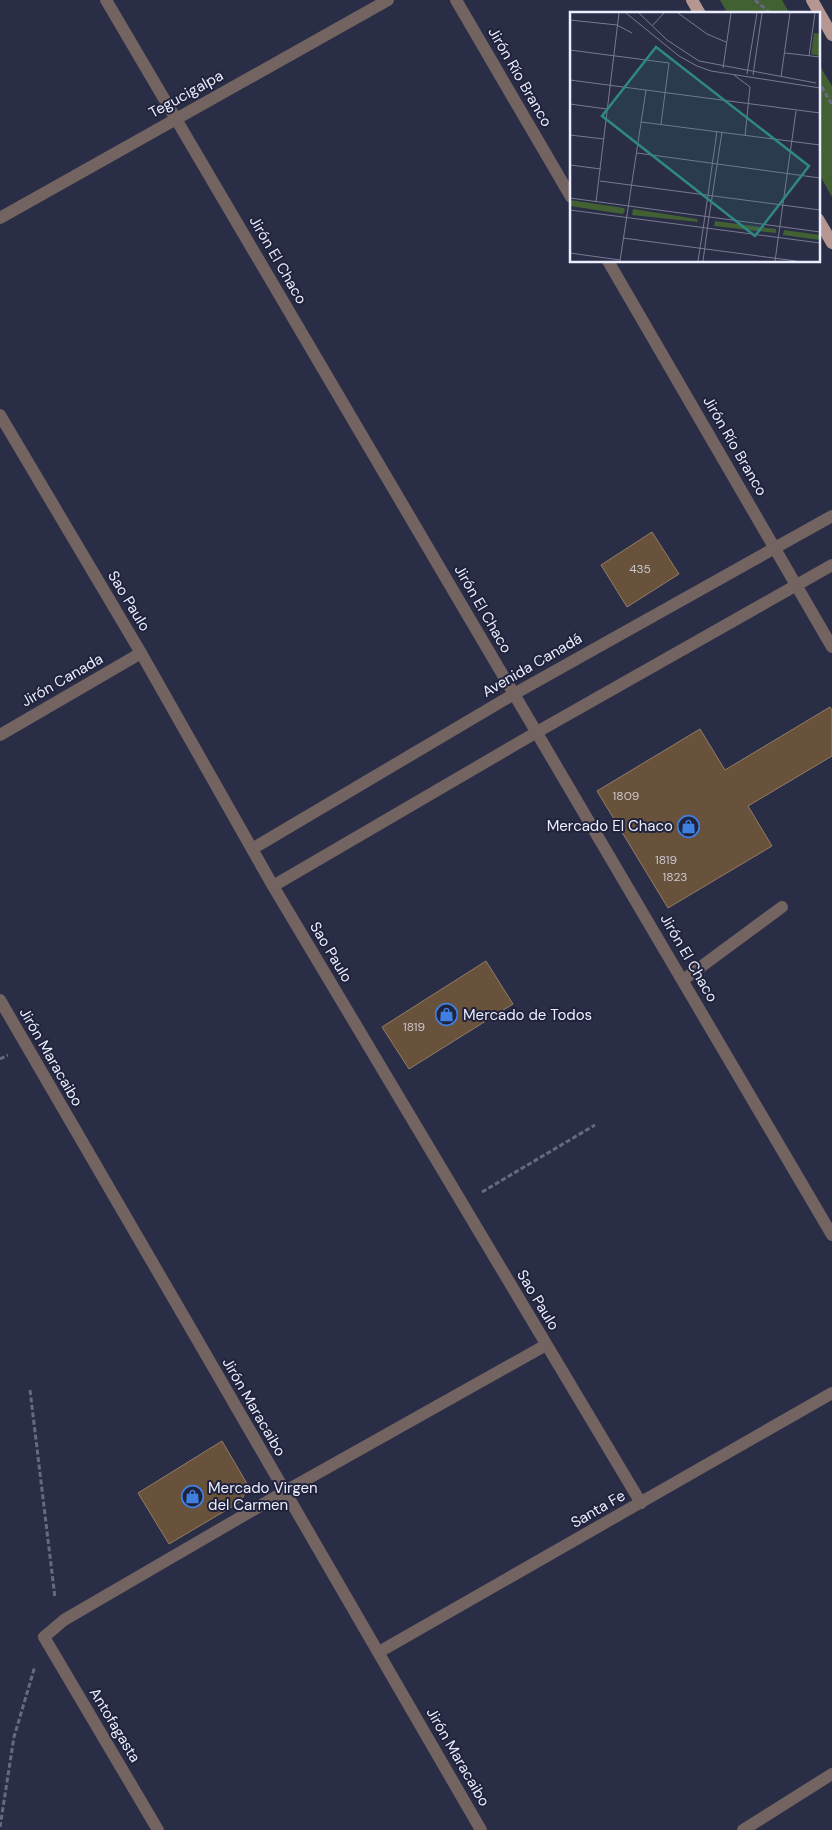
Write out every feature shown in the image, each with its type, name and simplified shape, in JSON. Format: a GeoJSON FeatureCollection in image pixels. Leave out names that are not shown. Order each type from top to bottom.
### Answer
{"type":"FeatureCollection","features":[{"type":"Feature","properties":{"kind":"main road"},"geometry":{"type":"LineString","coordinates":[[692,0],[699,12]]}},
{"type":"Feature","properties":{"kind":"main road"},"geometry":{"type":"LineString","coordinates":[[812,0],[819,12]]}},
{"type":"Feature","properties":{"kind":"main road"},"geometry":{"type":"LineString","coordinates":[[820,14],[832,35]]}},
{"type":"Feature","properties":{"kind":"main road"},"geometry":{"type":"LineString","coordinates":[[820,222],[832,243]]}},
{"type":"Feature","properties":{"kind":"street","name":"Jirón El Chaco"},"geometry":{"type":"LineString","coordinates":[[106,0],[832,1235]]}},
{"type":"Feature","properties":{"kind":"street","name":"Tegucigalpa"},"geometry":{"type":"LineString","coordinates":[[0,218],[388,0]]}},
{"type":"Feature","properties":{"kind":"street","name":"Jirón Río Branco"},"geometry":{"type":"LineString","coordinates":[[456,0],[570,195]]}},
{"type":"Feature","properties":{"kind":"street","name":"Jirón Río Branco"},"geometry":{"type":"LineString","coordinates":[[609,262],[832,647]]}},
{"type":"Feature","properties":{"kind":"street","name":"Sao Paulo"},"geometry":{"type":"LineString","coordinates":[[0,415],[141,653],[273,886],[641,1503]]}},
{"type":"Feature","properties":{"kind":"street","name":"Avenida Canadá"},"geometry":{"type":"LineString","coordinates":[[252,849],[514,694],[832,516]]}},
{"type":"Feature","properties":{"kind":"street"},"geometry":{"type":"LineString","coordinates":[[273,886],[537,732],[832,565]]}},
{"type":"Feature","properties":{"kind":"street","name":"Jirón Canada"},"geometry":{"type":"LineString","coordinates":[[0,734],[141,653]]}},
{"type":"Feature","properties":{"kind":"street"},"geometry":{"type":"LineString","coordinates":[[682,980],[782,907]]}},
{"type":"Feature","properties":{"kind":"street","name":"Jirón Maracaibo"},"geometry":{"type":"LineString","coordinates":[[0,1000],[284,1492],[380,1652],[481,1830]]}},
{"type":"Feature","properties":{"kind":"street"},"geometry":{"type":"LineString","coordinates":[[44,1637],[64,1620],[284,1492],[546,1345]]}},
{"type":"Feature","properties":{"kind":"street","name":"Santa Fe"},"geometry":{"type":"LineString","coordinates":[[380,1652],[832,1393]]}},
{"type":"Feature","properties":{"kind":"street","name":"Antofagasta"},"geometry":{"type":"LineString","coordinates":[[44,1637],[158,1830]]}},
{"type":"Feature","properties":{"kind":"street"},"geometry":{"type":"LineString","coordinates":[[743,1830],[832,1774]]}},
{"type":"Feature","properties":{"kind":"path"},"geometry":{"type":"LineString","coordinates":[[755,0],[769,12]]}},
{"type":"Feature","properties":{"kind":"path"},"geometry":{"type":"LineString","coordinates":[[820,84],[832,105]]}},
{"type":"Feature","properties":{"kind":"path"},"geometry":{"type":"LineString","coordinates":[[462,1204],[595,1125]]}},
{"type":"Feature","properties":{"kind":"path"},"geometry":{"type":"LineString","coordinates":[[0,1827],[14,1737],[56,1599],[30,1390]]}},
{"type":"Feature","properties":{"kind":"green space"},"geometry":{"type":"Polygon","coordinates":[[[720,0],[782,0],[789,12],[727,12],[720,0]]]}},
{"type":"Feature","properties":{"kind":"green space"},"geometry":{"type":"Polygon","coordinates":[[[820,66],[832,86],[832,197],[820,176],[820,66]]]}},
{"type":"Feature","properties":{"kind":"building"},"geometry":{"type":"Polygon","coordinates":[[[652,532],[679,574],[627,607],[601,565],[652,532]]]}},
{"type":"Feature","properties":{"kind":"building","name":"Mercado El Chaco"},"geometry":{"type":"Polygon","coordinates":[[[830,707],[832,710],[832,756],[748,806],[772,846],[668,908],[597,791],[700,729],[725,770],[830,707]]]}},
{"type":"Feature","properties":{"kind":"building","name":"Mercado de Todos"},"geometry":{"type":"Polygon","coordinates":[[[486,961],[513,1004],[409,1069],[382,1027],[486,961]]]}},
{"type":"Feature","properties":{"kind":"building","name":"Mercado Virgen del Carmen"},"geometry":{"type":"Polygon","coordinates":[[[222,1441],[249,1487],[240,1502],[169,1544],[138,1493],[222,1441]]]}},
{"type":"Feature","properties":{"kind":"place","name":"Mercado El Chaco"},"geometry":{"type":"Point","coordinates":[689,826]}},
{"type":"Feature","properties":{"kind":"place","name":"Mercado de Todos"},"geometry":{"type":"Point","coordinates":[447,1015]}},
{"type":"Feature","properties":{"kind":"place","name":"Mercado Virgen del Carmen"},"geometry":{"type":"Point","coordinates":[192,1497]}}]}
